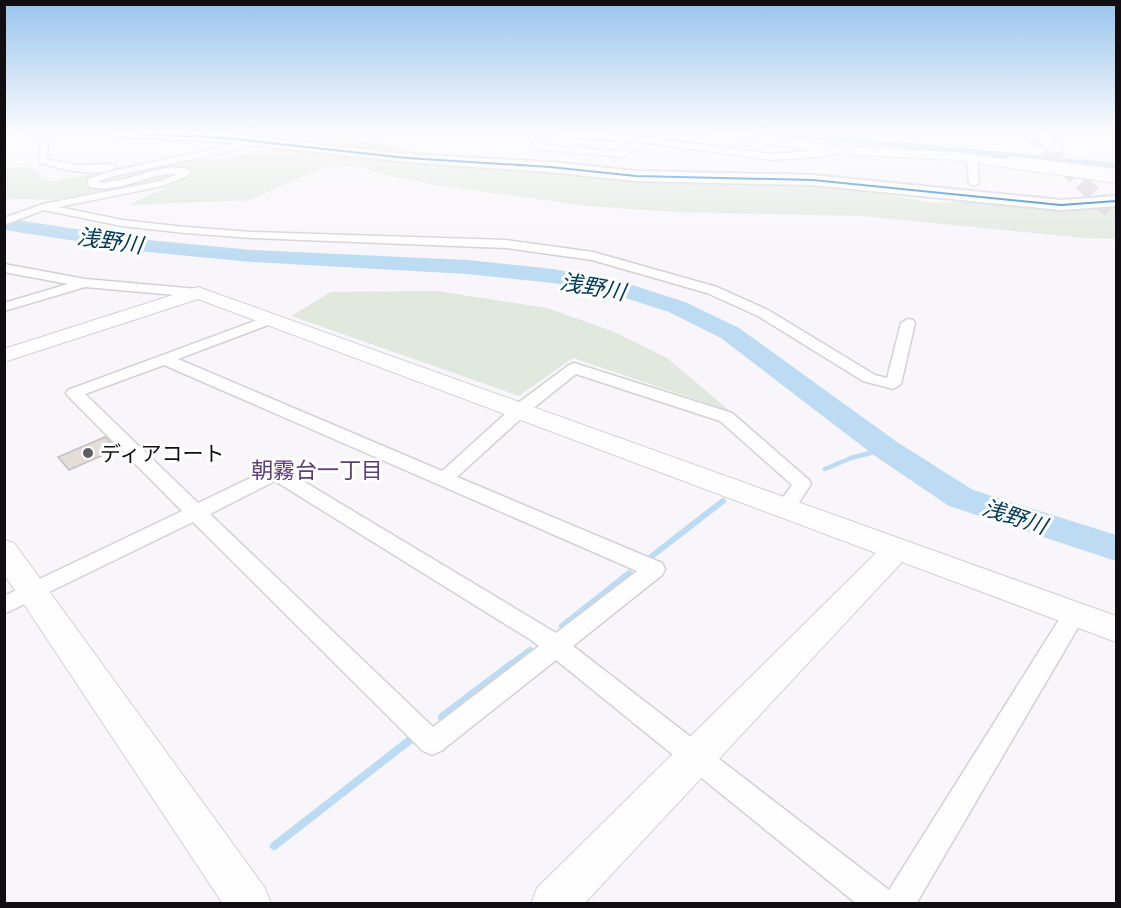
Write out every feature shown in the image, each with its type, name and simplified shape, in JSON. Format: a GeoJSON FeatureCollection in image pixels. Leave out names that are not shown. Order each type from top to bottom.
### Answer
{"type":"FeatureCollection","features":[{"type":"Feature","properties":{"kind":"main road"},"geometry":{"type":"LineString","coordinates":[[620,174],[813,180],[1061,205],[1116,201]]}},
{"type":"Feature","properties":{"kind":"street"},"geometry":{"type":"LineString","coordinates":[[110,174],[92,181],[93,185],[102,187],[124,184],[156,174]]}},
{"type":"Feature","properties":{"kind":"street"},"geometry":{"type":"LineString","coordinates":[[4,222],[38,209],[163,183],[184,174]]}},
{"type":"Feature","properties":{"kind":"street"},"geometry":{"type":"LineString","coordinates":[[973,174],[974,183]]}},
{"type":"Feature","properties":{"kind":"street"},"geometry":{"type":"LineString","coordinates":[[1091,174],[1116,178]]}},
{"type":"Feature","properties":{"kind":"street"},"geometry":{"type":"LineString","coordinates":[[38,209],[122,223],[185,230],[252,235],[506,244],[593,256],[712,290],[763,313],[869,378],[893,384],[908,323]]}},
{"type":"Feature","properties":{"kind":"street"},"geometry":{"type":"LineString","coordinates":[[5,269],[86,283],[198,293],[1116,629]]}},
{"type":"Feature","properties":{"kind":"street"},"geometry":{"type":"LineString","coordinates":[[4,307],[86,283]]}},
{"type":"Feature","properties":{"kind":"street"},"geometry":{"type":"LineString","coordinates":[[4,356],[198,293]]}},
{"type":"Feature","properties":{"kind":"street"},"geometry":{"type":"LineString","coordinates":[[164,359],[654,569],[432,743],[74,393],[164,359],[271,320]]}},
{"type":"Feature","properties":{"kind":"street"},"geometry":{"type":"LineString","coordinates":[[443,480],[520,410],[574,368],[726,417],[802,484],[786,507]]}},
{"type":"Feature","properties":{"kind":"street"},"geometry":{"type":"LineString","coordinates":[[19,599],[276,473],[539,633],[882,903]]}},
{"type":"Feature","properties":{"kind":"street"},"geometry":{"type":"LineString","coordinates":[[553,903],[897,549]]}},
{"type":"Feature","properties":{"kind":"street"},"geometry":{"type":"LineString","coordinates":[[4,550],[19,599],[249,903]]}},
{"type":"Feature","properties":{"kind":"street"},"geometry":{"type":"LineString","coordinates":[[898,903],[1075,613]]}},
{"type":"Feature","properties":{"kind":"shaded area"},"geometry":{"type":"Polygon","coordinates":[[[5,174],[40,174],[41,178],[52,181],[89,174],[307,174],[250,200],[128,205],[182,180],[53,200],[5,199],[5,174]]]}},
{"type":"Feature","properties":{"kind":"shaded area"},"geometry":{"type":"Polygon","coordinates":[[[386,174],[743,174],[875,183],[884,194],[934,203],[970,201],[1086,209],[1116,207],[1116,239],[1084,238],[861,216],[673,212],[589,206],[436,185],[386,174]]]}},
{"type":"Feature","properties":{"kind":"shaded area"},"geometry":{"type":"Polygon","coordinates":[[[437,291],[547,308],[612,331],[667,358],[730,411],[573,358],[519,396],[291,316],[331,292],[437,291]]]}},
{"type":"Feature","properties":{"kind":"building","name":"ディアコート"},"geometry":{"type":"Polygon","coordinates":[[[105,437],[117,449],[69,470],[58,457],[105,437]]]}},
{"type":"Feature","properties":{"kind":"waterway","name":"浅野川"},"geometry":{"type":"LineString","coordinates":[[4,224],[148,246],[252,256],[467,267],[553,276],[618,288],[677,307],[730,333],[886,449],[961,498],[1116,548]]}},
{"type":"Feature","properties":{"kind":"waterway"},"geometry":{"type":"LineString","coordinates":[[825,469],[851,458],[886,449]]}},
{"type":"Feature","properties":{"kind":"waterway"},"geometry":{"type":"LineString","coordinates":[[652,556],[723,501]]}},
{"type":"Feature","properties":{"kind":"waterway"},"geometry":{"type":"LineString","coordinates":[[562,626],[629,573]]}},
{"type":"Feature","properties":{"kind":"waterway"},"geometry":{"type":"LineString","coordinates":[[510,665],[530,650]]}},
{"type":"Feature","properties":{"kind":"waterway"},"geometry":{"type":"LineString","coordinates":[[442,717],[512,664]]}},
{"type":"Feature","properties":{"kind":"waterway"},"geometry":{"type":"LineString","coordinates":[[274,846],[410,740]]}},
{"type":"Feature","properties":{"kind":"tunnel"},"geometry":{"type":"LineString","coordinates":[[1073,174],[1116,216]]}},
{"type":"Feature","properties":{"kind":"transit line"},"geometry":{"type":"LineString","coordinates":[[620,174],[813,180],[1061,205],[1116,201]]}},
{"type":"Feature","properties":{"kind":"place","name":"ディアコート"},"geometry":{"type":"Point","coordinates":[88,453]}},
{"type":"Feature","properties":{"kind":"district","name":"朝霧台一丁目"},"geometry":{"type":"Point","coordinates":[317,469]}}]}
